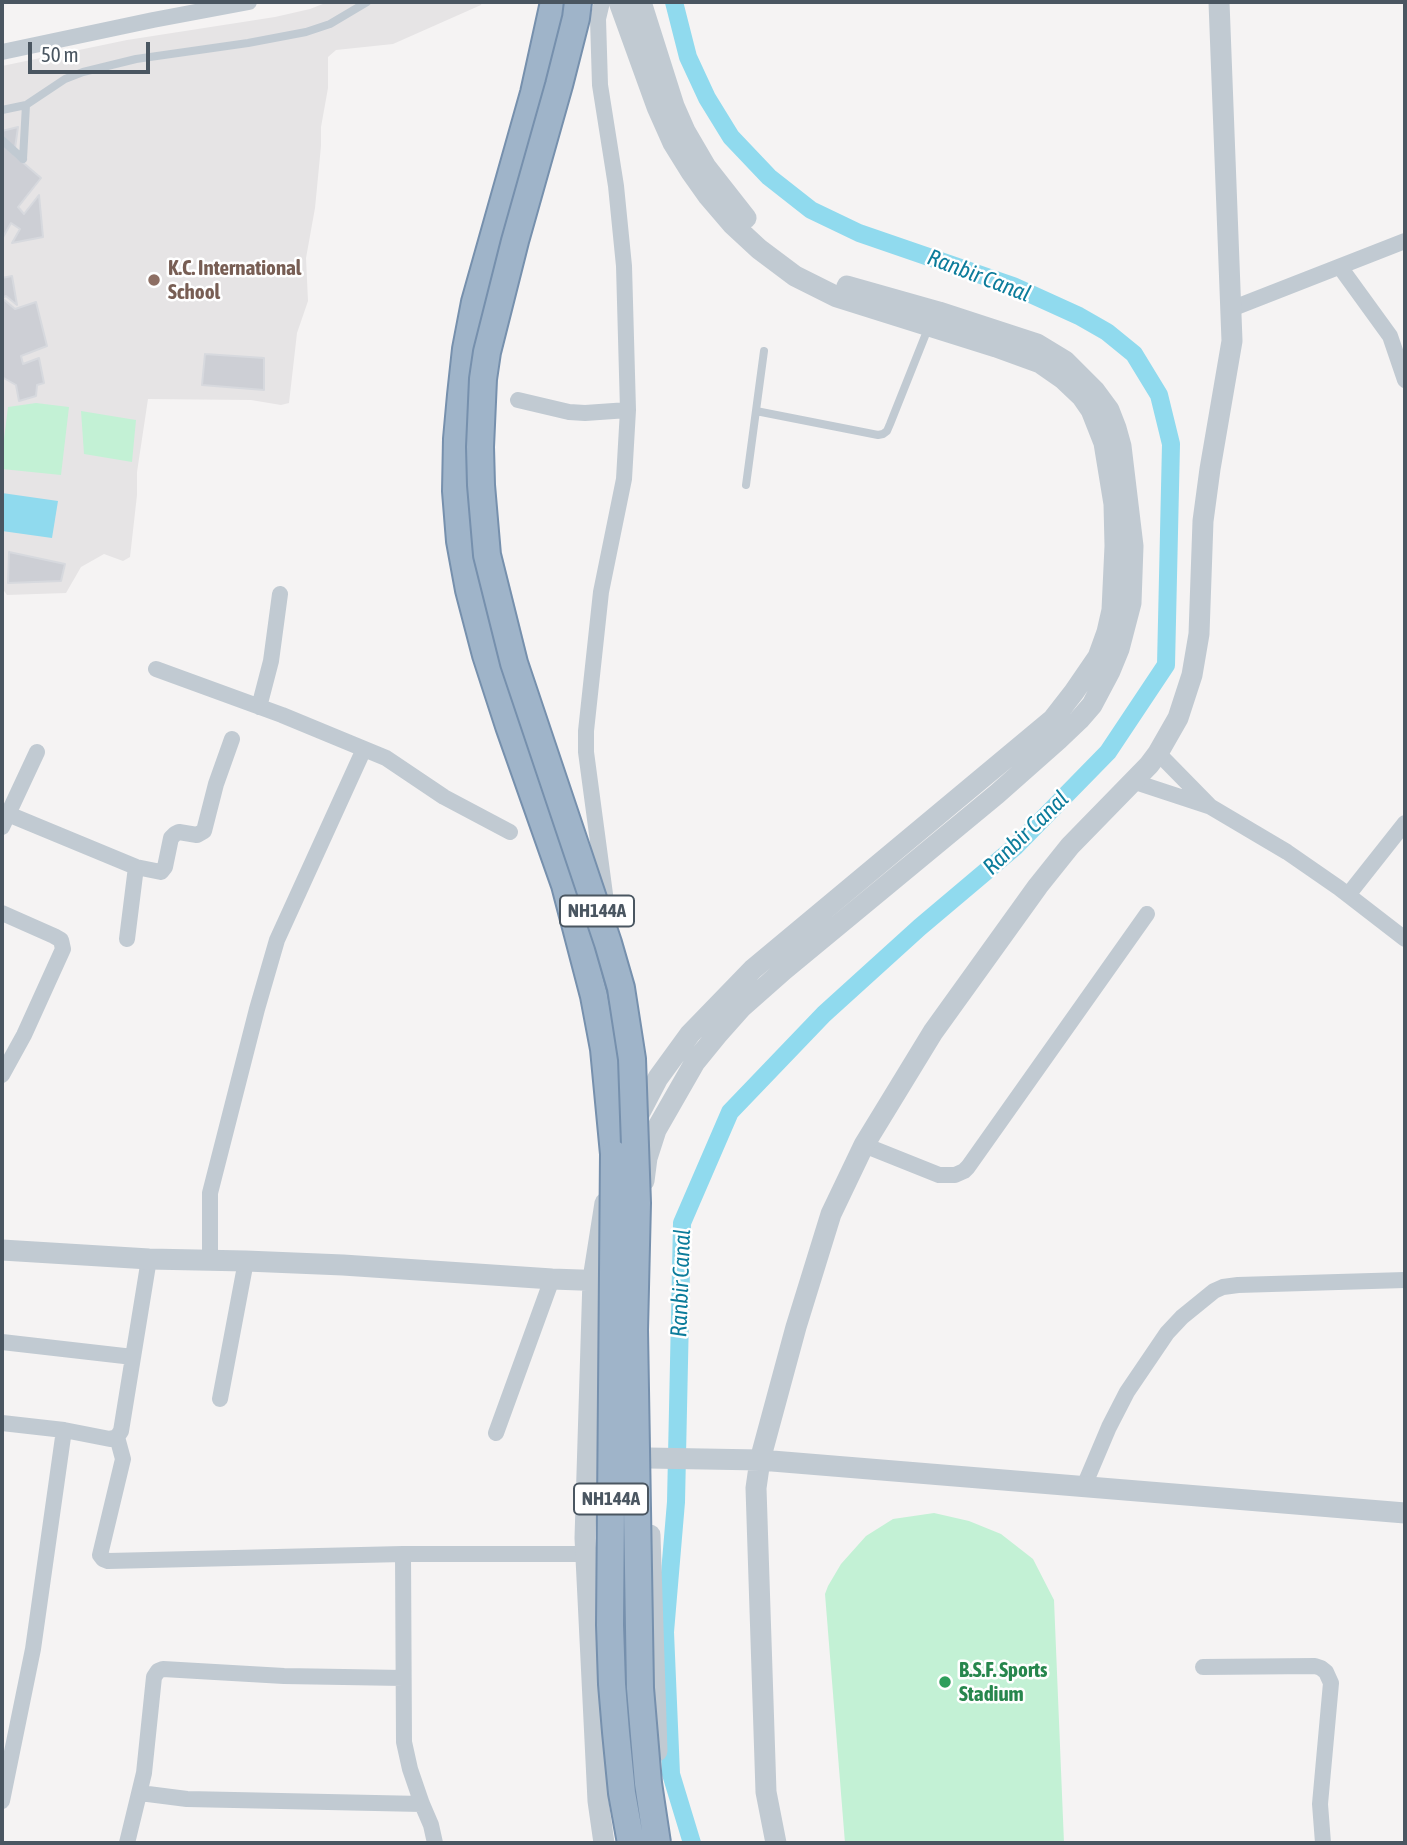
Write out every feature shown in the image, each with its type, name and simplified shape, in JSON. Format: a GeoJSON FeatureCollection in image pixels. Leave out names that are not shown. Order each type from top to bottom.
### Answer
{"type":"FeatureCollection","features":[{"type":"Feature","properties":{"kind":"highway","name":"NH144A"},"geometry":{"type":"LineString","coordinates":[[554,2],[534,93],[475,302],[468,337],[457,439],[456,491],[462,553],[482,642],[565,885],[594,996],[604,1049],[614,1154],[610,1597],[612,1684],[622,1793],[632,1843]]}},
{"type":"Feature","properties":{"kind":"highway","name":"NH144A"},"geometry":{"type":"LineString","coordinates":[[578,2],[559,86],[487,352],[480,447],[481,485],[488,555],[514,663],[608,943],[621,988],[632,1059],[637,1203],[634,1357],[640,1688],[648,1783],[657,1843]]}},
{"type":"Feature","properties":{"kind":"street"},"geometry":{"type":"LineString","coordinates":[[2,52],[249,2]]}},
{"type":"Feature","properties":{"kind":"street"},"geometry":{"type":"LineString","coordinates":[[602,2],[598,19],[600,85],[616,186],[624,266],[628,410],[624,479],[614,520],[598,616],[587,707],[586,752],[611,944],[639,1113],[644,1179],[652,1458],[658,1777],[670,1843]]}},
{"type":"Feature","properties":{"kind":"street"},"geometry":{"type":"LineString","coordinates":[[604,1843],[598,1801],[586,1554],[593,1279],[603,1212],[616,1163],[658,1078],[690,1034],[735,987],[786,939],[1053,719],[1098,657],[1107,632],[1112,610],[1115,546],[1114,504],[1104,443],[1082,397],[1040,363],[837,297],[795,276],[759,249],[732,224],[691,172],[673,143],[656,107],[619,2]]}},
{"type":"Feature","properties":{"kind":"street"},"geometry":{"type":"LineString","coordinates":[[641,2],[674,106],[689,140],[729,198],[764,236],[790,258],[843,284],[1037,344],[1065,361],[1095,391],[1109,410],[1121,446],[1133,546],[1131,603],[1127,622],[1111,671],[1092,705],[1058,740],[987,802],[847,917],[741,1009],[695,1062],[671,1103],[646,1158],[644,1179]]}},
{"type":"Feature","properties":{"kind":"street"},"geometry":{"type":"LineString","coordinates":[[776,1843],[766,1792],[756,1503],[760,1460],[796,1327],[831,1214],[864,1144],[933,1032],[1070,846],[1158,753],[1178,718],[1192,676],[1199,634],[1203,521],[1209,468],[1232,341],[1219,2]]}},
{"type":"Feature","properties":{"kind":"street"},"geometry":{"type":"LineString","coordinates":[[1231,309],[1405,241]]}},
{"type":"Feature","properties":{"kind":"street"},"geometry":{"type":"LineString","coordinates":[[1340,267],[1399,348],[1405,380]]}},
{"type":"Feature","properties":{"kind":"street"},"geometry":{"type":"LineString","coordinates":[[518,400],[569,412],[628,410]]}},
{"type":"Feature","properties":{"kind":"street"},"geometry":{"type":"LineString","coordinates":[[259,707],[271,661],[280,594]]}},
{"type":"Feature","properties":{"kind":"street"},"geometry":{"type":"LineString","coordinates":[[156,669],[282,715],[395,763],[444,797],[510,832]]}},
{"type":"Feature","properties":{"kind":"street"},"geometry":{"type":"LineString","coordinates":[[37,751],[5,820],[136,867],[161,872],[175,834],[179,832],[197,835],[204,831],[216,784],[232,739]]}},
{"type":"Feature","properties":{"kind":"street"},"geometry":{"type":"LineString","coordinates":[[210,1261],[210,1193],[277,940],[364,749]]}},
{"type":"Feature","properties":{"kind":"street"},"geometry":{"type":"LineString","coordinates":[[1158,753],[1211,807]]}},
{"type":"Feature","properties":{"kind":"street"},"geometry":{"type":"LineString","coordinates":[[1132,782],[1211,807],[1287,852],[1405,939]]}},
{"type":"Feature","properties":{"kind":"street"},"geometry":{"type":"LineString","coordinates":[[1348,895],[1405,823]]}},
{"type":"Feature","properties":{"kind":"street"},"geometry":{"type":"LineString","coordinates":[[127,939],[136,867]]}},
{"type":"Feature","properties":{"kind":"street"},"geometry":{"type":"LineString","coordinates":[[2,913],[54,936],[61,940],[62,945],[24,1035],[2,1075]]}},
{"type":"Feature","properties":{"kind":"street"},"geometry":{"type":"LineString","coordinates":[[864,1144],[939,1175],[955,1175],[964,1171],[1147,914]]}},
{"type":"Feature","properties":{"kind":"street"},"geometry":{"type":"LineString","coordinates":[[2,1250],[149,1259],[343,1265],[552,1279],[593,1279],[646,1285]]}},
{"type":"Feature","properties":{"kind":"street"},"geometry":{"type":"LineString","coordinates":[[2,1423],[64,1430],[110,1439],[117,1437],[121,1431],[149,1259]]}},
{"type":"Feature","properties":{"kind":"street"},"geometry":{"type":"LineString","coordinates":[[220,1399],[246,1261]]}},
{"type":"Feature","properties":{"kind":"street"},"geometry":{"type":"LineString","coordinates":[[496,1433],[552,1279]]}},
{"type":"Feature","properties":{"kind":"street"},"geometry":{"type":"LineString","coordinates":[[1084,1486],[1127,1392],[1167,1333],[1205,1296],[1223,1287],[1238,1285],[1405,1280]]}},
{"type":"Feature","properties":{"kind":"street"},"geometry":{"type":"LineString","coordinates":[[2,1342],[133,1357]]}},
{"type":"Feature","properties":{"kind":"street"},"geometry":{"type":"LineString","coordinates":[[2,1801],[33,1649],[64,1430]]}},
{"type":"Feature","properties":{"kind":"street"},"geometry":{"type":"LineString","coordinates":[[117,1437],[123,1459],[100,1555],[108,1561],[403,1554],[586,1554]]}},
{"type":"Feature","properties":{"kind":"street"},"geometry":{"type":"LineString","coordinates":[[652,1458],[760,1460],[1405,1513]]}},
{"type":"Feature","properties":{"kind":"street"},"geometry":{"type":"LineString","coordinates":[[403,1554],[404,1742],[435,1843]]}},
{"type":"Feature","properties":{"kind":"street"},"geometry":{"type":"LineString","coordinates":[[1203,1667],[1314,1666],[1321,1668],[1329,1676],[1331,1682],[1320,1804],[1323,1843]]}},
{"type":"Feature","properties":{"kind":"street"},"geometry":{"type":"LineString","coordinates":[[127,1843],[140,1793],[154,1677],[158,1671],[163,1669],[284,1676],[403,1678]]}},
{"type":"Feature","properties":{"kind":"street"},"geometry":{"type":"LineString","coordinates":[[140,1793],[187,1799],[422,1804]]}},
{"type":"Feature","properties":{"kind":"lane"},"geometry":{"type":"LineString","coordinates":[[2,110],[26,105],[65,79],[83,72],[135,59],[306,32],[330,24],[366,2]]}},
{"type":"Feature","properties":{"kind":"lane"},"geometry":{"type":"LineString","coordinates":[[2,140],[23,159],[26,105]]}},
{"type":"Feature","properties":{"kind":"lane"},"geometry":{"type":"LineString","coordinates":[[756,411],[883,435],[891,424],[929,327]]}},
{"type":"Feature","properties":{"kind":"lane"},"geometry":{"type":"LineString","coordinates":[[746,485],[764,351]]}},
{"type":"Feature","properties":{"kind":"shaded area","name":"K.C. International School"},"geometry":{"type":"Polygon","coordinates":[[[328,2],[482,2],[481,5],[393,44],[336,50],[328,57],[328,88],[321,127],[315,208],[306,258],[308,301],[297,333],[289,403],[281,405],[251,400],[148,399],[137,472],[130,557],[123,561],[104,554],[81,567],[66,593],[7,595],[2,588],[2,66],[127,40],[275,17],[328,2]]]}},
{"type":"Feature","properties":{"kind":"green space"},"geometry":{"type":"Polygon","coordinates":[[[36,403],[69,407],[61,475],[2,469],[8,407],[36,403]]]}},
{"type":"Feature","properties":{"kind":"green space"},"geometry":{"type":"Polygon","coordinates":[[[81,411],[136,420],[132,462],[84,454],[81,411]]]}},
{"type":"Feature","properties":{"kind":"green space","name":"B.S.F. Sports Stadium"},"geometry":{"type":"Polygon","coordinates":[[[934,1513],[969,1521],[1001,1534],[1033,1559],[1054,1600],[1064,1843],[845,1843],[825,1594],[841,1564],[866,1536],[893,1519],[934,1513]]]}},
{"type":"Feature","properties":{"kind":"water"},"geometry":{"type":"Polygon","coordinates":[[[2,493],[58,501],[52,538],[2,531],[2,493]]]}},
{"type":"Feature","properties":{"kind":"building"},"geometry":{"type":"Polygon","coordinates":[[[18,127],[14,155],[41,178],[18,207],[24,214],[39,195],[43,237],[12,243],[20,229],[11,223],[2,239],[2,131],[18,127]]]}},
{"type":"Feature","properties":{"kind":"building"},"geometry":{"type":"Polygon","coordinates":[[[12,276],[17,305],[6,296],[2,298],[2,278],[12,276]]]}},
{"type":"Feature","properties":{"kind":"building"},"geometry":{"type":"Polygon","coordinates":[[[2,298],[15,309],[36,302],[47,346],[21,356],[23,364],[39,358],[44,383],[37,385],[36,396],[19,401],[16,385],[2,377],[2,298]]]}},
{"type":"Feature","properties":{"kind":"building"},"geometry":{"type":"Polygon","coordinates":[[[205,354],[264,358],[264,390],[202,385],[205,354]]]}},
{"type":"Feature","properties":{"kind":"building"},"geometry":{"type":"Polygon","coordinates":[[[9,552],[65,564],[61,581],[8,583],[9,552]]]}},
{"type":"Feature","properties":{"kind":"waterway","name":"Ranbir Canal"},"geometry":{"type":"LineString","coordinates":[[674,2],[688,57],[707,98],[731,137],[769,177],[811,210],[859,233],[1013,286],[1107,332],[1134,354],[1159,395],[1171,444],[1166,665],[1108,752],[1016,846],[920,927],[824,1014],[730,1112],[682,1223],[676,1502],[665,1632],[671,1774],[692,1843]]}},
{"type":"Feature","properties":{"kind":"place","name":"K.C. International School"},"geometry":{"type":"Point","coordinates":[154,280]}},
{"type":"Feature","properties":{"kind":"place","name":"B.S.F. Sports Stadium"},"geometry":{"type":"Point","coordinates":[945,1682]}}]}
